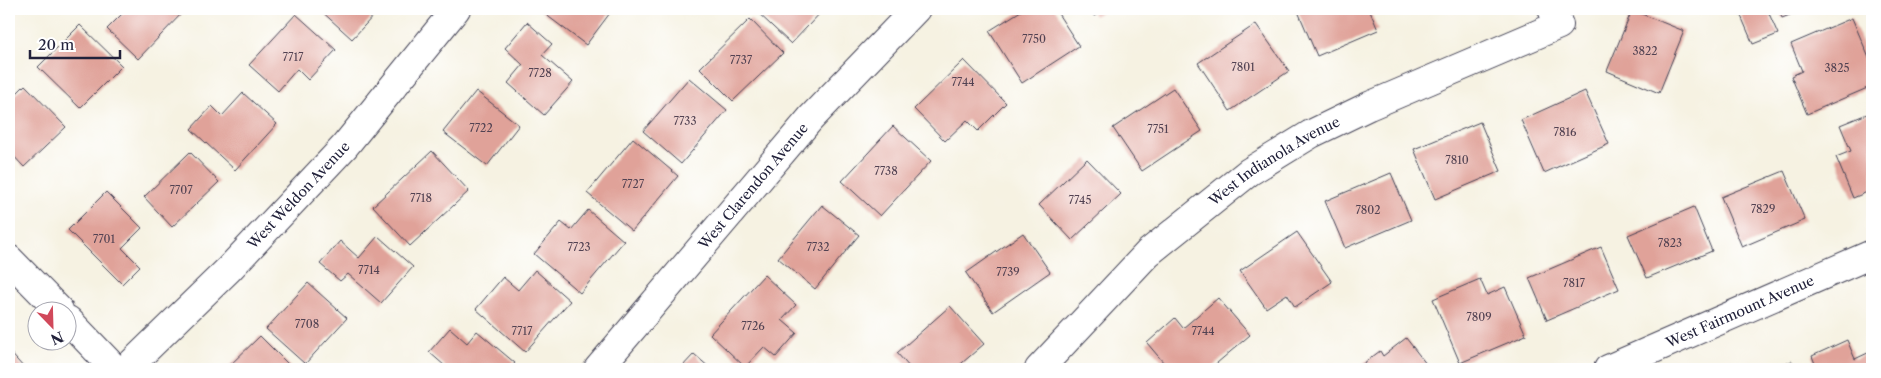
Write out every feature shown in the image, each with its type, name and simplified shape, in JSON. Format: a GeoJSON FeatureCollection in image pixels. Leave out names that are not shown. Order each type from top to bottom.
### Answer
{"type":"FeatureCollection","features":[{"type":"Feature","properties":{"kind":"street","name":"West Weldon Avenue"},"geometry":{"type":"LineString","coordinates":[[126,369],[229,269],[344,147],[456,9]]}},
{"type":"Feature","properties":{"kind":"street","name":"West Clarendon Avenue"},"geometry":{"type":"LineString","coordinates":[[598,369],[811,118],[916,9]]}},
{"type":"Feature","properties":{"kind":"street","name":"West Indianola Avenue"},"geometry":{"type":"LineString","coordinates":[[1039,369],[1148,253],[1249,172],[1311,134],[1556,17]]}},
{"type":"Feature","properties":{"kind":"street","name":"West Fairmount Avenue"},"geometry":{"type":"LineString","coordinates":[[1608,369],[1872,254]]}},
{"type":"Feature","properties":{"kind":"street"},"geometry":{"type":"LineString","coordinates":[[9,259],[49,300]]}},
{"type":"Feature","properties":{"kind":"street"},"geometry":{"type":"LineString","coordinates":[[78,330],[115,369]]}},
{"type":"Feature","properties":{"kind":"building"},"geometry":{"type":"Polygon","coordinates":[[[127,9],[183,9],[184,11],[138,59],[107,29],[127,9]]]}},
{"type":"Feature","properties":{"kind":"building"},"geometry":{"type":"Polygon","coordinates":[[[319,9],[371,9],[376,13],[352,39],[319,9]]]}},
{"type":"Feature","properties":{"kind":"building"},"geometry":{"type":"Polygon","coordinates":[[[543,9],[613,9],[586,45],[541,11],[543,9]]]}},
{"type":"Feature","properties":{"kind":"building"},"geometry":{"type":"Polygon","coordinates":[[[754,9],[824,9],[791,44],[754,9]]]}},
{"type":"Feature","properties":{"kind":"building"},"geometry":{"type":"Polygon","coordinates":[[[1024,9],[1055,9],[1079,46],[1022,83],[989,31],[1024,9]]]}},
{"type":"Feature","properties":{"kind":"building"},"geometry":{"type":"Polygon","coordinates":[[[1090,9],[1107,9],[1094,16],[1090,9]]]}},
{"type":"Feature","properties":{"kind":"building"},"geometry":{"type":"Polygon","coordinates":[[[1297,9],[1369,9],[1378,30],[1317,56],[1297,9]]]}},
{"type":"Feature","properties":{"kind":"building"},"geometry":{"type":"Polygon","coordinates":[[[1738,9],[1767,9],[1778,34],[1753,44],[1738,9]]]}},
{"type":"Feature","properties":{"kind":"building"},"geometry":{"type":"Polygon","coordinates":[[[1778,9],[1805,9],[1782,18],[1778,9]]]}},
{"type":"Feature","properties":{"kind":"building"},"geometry":{"type":"Polygon","coordinates":[[[1632,10],[1684,31],[1659,93],[1607,71],[1632,10]]]}},
{"type":"Feature","properties":{"kind":"building"},"geometry":{"type":"Polygon","coordinates":[[[296,14],[336,50],[308,80],[297,69],[278,91],[249,65],[296,14]]]}},
{"type":"Feature","properties":{"kind":"building"},"geometry":{"type":"Polygon","coordinates":[[[1852,18],[1872,65],[1872,86],[1807,114],[1791,76],[1802,71],[1791,44],[1852,18]]]}},
{"type":"Feature","properties":{"kind":"building"},"geometry":{"type":"Polygon","coordinates":[[[750,19],[783,53],[733,101],[700,68],[750,19]]]}},
{"type":"Feature","properties":{"kind":"building"},"geometry":{"type":"Polygon","coordinates":[[[527,22],[552,44],[542,55],[573,82],[544,115],[508,83],[523,65],[505,48],[527,22]]]}},
{"type":"Feature","properties":{"kind":"building"},"geometry":{"type":"Polygon","coordinates":[[[1256,24],[1289,71],[1230,111],[1198,63],[1256,24]]]}},
{"type":"Feature","properties":{"kind":"building"},"geometry":{"type":"Polygon","coordinates":[[[80,25],[122,66],[80,108],[38,67],[80,25]]]}},
{"type":"Feature","properties":{"kind":"building"},"geometry":{"type":"Polygon","coordinates":[[[964,60],[1006,103],[978,131],[967,120],[945,141],[914,109],[964,60]]]}},
{"type":"Feature","properties":{"kind":"building"},"geometry":{"type":"Polygon","coordinates":[[[689,78],[727,110],[681,164],[643,131],[689,78]]]}},
{"type":"Feature","properties":{"kind":"building"},"geometry":{"type":"Polygon","coordinates":[[[25,85],[66,127],[24,167],[9,151],[9,101],[25,85]]]}},
{"type":"Feature","properties":{"kind":"building"},"geometry":{"type":"Polygon","coordinates":[[[1173,88],[1202,131],[1142,171],[1113,128],[1173,88]]]}},
{"type":"Feature","properties":{"kind":"building"},"geometry":{"type":"Polygon","coordinates":[[[476,91],[519,125],[487,166],[443,132],[476,91]]]}},
{"type":"Feature","properties":{"kind":"building"},"geometry":{"type":"Polygon","coordinates":[[[1585,91],[1609,144],[1544,173],[1521,120],[1585,91]]]}},
{"type":"Feature","properties":{"kind":"building"},"geometry":{"type":"Polygon","coordinates":[[[243,93],[277,124],[235,170],[191,129],[212,106],[222,116],[243,93]]]}},
{"type":"Feature","properties":{"kind":"building"},"geometry":{"type":"Polygon","coordinates":[[[1872,112],[1872,190],[1853,198],[1836,157],[1851,151],[1840,125],[1872,112]]]}},
{"type":"Feature","properties":{"kind":"building"},"geometry":{"type":"Polygon","coordinates":[[[1480,122],[1501,171],[1435,199],[1414,149],[1480,122]]]}},
{"type":"Feature","properties":{"kind":"building"},"geometry":{"type":"Polygon","coordinates":[[[893,126],[931,161],[880,216],[842,181],[893,126]]]}},
{"type":"Feature","properties":{"kind":"building"},"geometry":{"type":"Polygon","coordinates":[[[633,138],[678,176],[632,231],[587,193],[633,138]]]}},
{"type":"Feature","properties":{"kind":"building"},"geometry":{"type":"Polygon","coordinates":[[[432,151],[469,191],[410,246],[373,206],[432,151]]]}},
{"type":"Feature","properties":{"kind":"building"},"geometry":{"type":"Polygon","coordinates":[[[190,152],[219,182],[172,227],[144,197],[190,152]]]}},
{"type":"Feature","properties":{"kind":"building"},"geometry":{"type":"Polygon","coordinates":[[[1087,159],[1121,194],[1072,240],[1039,205],[1087,159]]]}},
{"type":"Feature","properties":{"kind":"building"},"geometry":{"type":"Polygon","coordinates":[[[1784,171],[1805,220],[1742,247],[1721,197],[1784,171]]]}},
{"type":"Feature","properties":{"kind":"building"},"geometry":{"type":"Polygon","coordinates":[[[1391,173],[1411,220],[1345,248],[1325,201],[1391,173]]]}},
{"type":"Feature","properties":{"kind":"building"},"geometry":{"type":"Polygon","coordinates":[[[106,192],[142,228],[122,248],[140,266],[122,284],[68,230],[106,192]]]}},
{"type":"Feature","properties":{"kind":"building"},"geometry":{"type":"Polygon","coordinates":[[[822,205],[859,235],[815,289],[778,258],[822,205]]]}},
{"type":"Feature","properties":{"kind":"building"},"geometry":{"type":"Polygon","coordinates":[[[1694,207],[1712,251],[1647,278],[1628,235],[1694,207]]]}},
{"type":"Feature","properties":{"kind":"building"},"geometry":{"type":"Polygon","coordinates":[[[588,210],[624,241],[580,293],[534,254],[561,222],[571,230],[588,210]]]}},
{"type":"Feature","properties":{"kind":"building"},"geometry":{"type":"Polygon","coordinates":[[[1297,232],[1332,282],[1295,307],[1287,294],[1266,308],[1240,271],[1297,232]]]}},
{"type":"Feature","properties":{"kind":"building"},"geometry":{"type":"Polygon","coordinates":[[[1023,233],[1050,272],[993,312],[966,273],[1023,233]]]}},
{"type":"Feature","properties":{"kind":"building"},"geometry":{"type":"Polygon","coordinates":[[[378,236],[413,267],[381,303],[348,274],[340,281],[320,264],[340,241],[359,258],[378,236]]]}},
{"type":"Feature","properties":{"kind":"building"},"geometry":{"type":"Polygon","coordinates":[[[1601,247],[1619,289],[1547,320],[1529,278],[1601,247]]]}},
{"type":"Feature","properties":{"kind":"building"},"geometry":{"type":"Polygon","coordinates":[[[535,270],[570,301],[525,352],[476,309],[503,277],[518,290],[535,270]]]}},
{"type":"Feature","properties":{"kind":"building"},"geometry":{"type":"Polygon","coordinates":[[[764,275],[796,305],[782,320],[797,333],[776,357],[764,347],[745,367],[710,334],[764,275]]]}},
{"type":"Feature","properties":{"kind":"building"},"geometry":{"type":"Polygon","coordinates":[[[1480,279],[1487,295],[1505,287],[1526,335],[1460,363],[1433,299],[1480,279]]]}},
{"type":"Feature","properties":{"kind":"building"},"geometry":{"type":"Polygon","coordinates":[[[308,283],[347,318],[305,364],[266,329],[308,283]]]}},
{"type":"Feature","properties":{"kind":"building"},"geometry":{"type":"Polygon","coordinates":[[[1218,298],[1250,335],[1210,369],[1169,369],[1147,343],[1175,318],[1183,328],[1218,298]]]}},
{"type":"Feature","properties":{"kind":"building"},"geometry":{"type":"Polygon","coordinates":[[[950,306],[984,344],[955,369],[911,369],[897,353],[950,306]]]}},
{"type":"Feature","properties":{"kind":"building"},"geometry":{"type":"Polygon","coordinates":[[[450,328],[467,343],[477,331],[515,363],[510,369],[442,369],[445,366],[429,352],[450,328]]]}},
{"type":"Feature","properties":{"kind":"building"},"geometry":{"type":"Polygon","coordinates":[[[260,336],[293,369],[226,369],[260,336]]]}},
{"type":"Feature","properties":{"kind":"building"},"geometry":{"type":"Polygon","coordinates":[[[1406,338],[1430,369],[1356,369],[1380,351],[1383,356],[1406,338]]]}},
{"type":"Feature","properties":{"kind":"building"},"geometry":{"type":"Polygon","coordinates":[[[1847,340],[1855,359],[1872,351],[1872,369],[1817,369],[1812,356],[1847,340]]]}},
{"type":"Feature","properties":{"kind":"building"},"geometry":{"type":"Polygon","coordinates":[[[9,351],[25,369],[9,369],[9,351]]]}},
{"type":"Feature","properties":{"kind":"building"},"geometry":{"type":"Polygon","coordinates":[[[694,354],[711,369],[680,369],[694,354]]]}},
{"type":"Feature","properties":{"kind":"building"},"geometry":{"type":"Polygon","coordinates":[[[1792,361],[1796,369],[1773,369],[1792,361]]]}}]}
